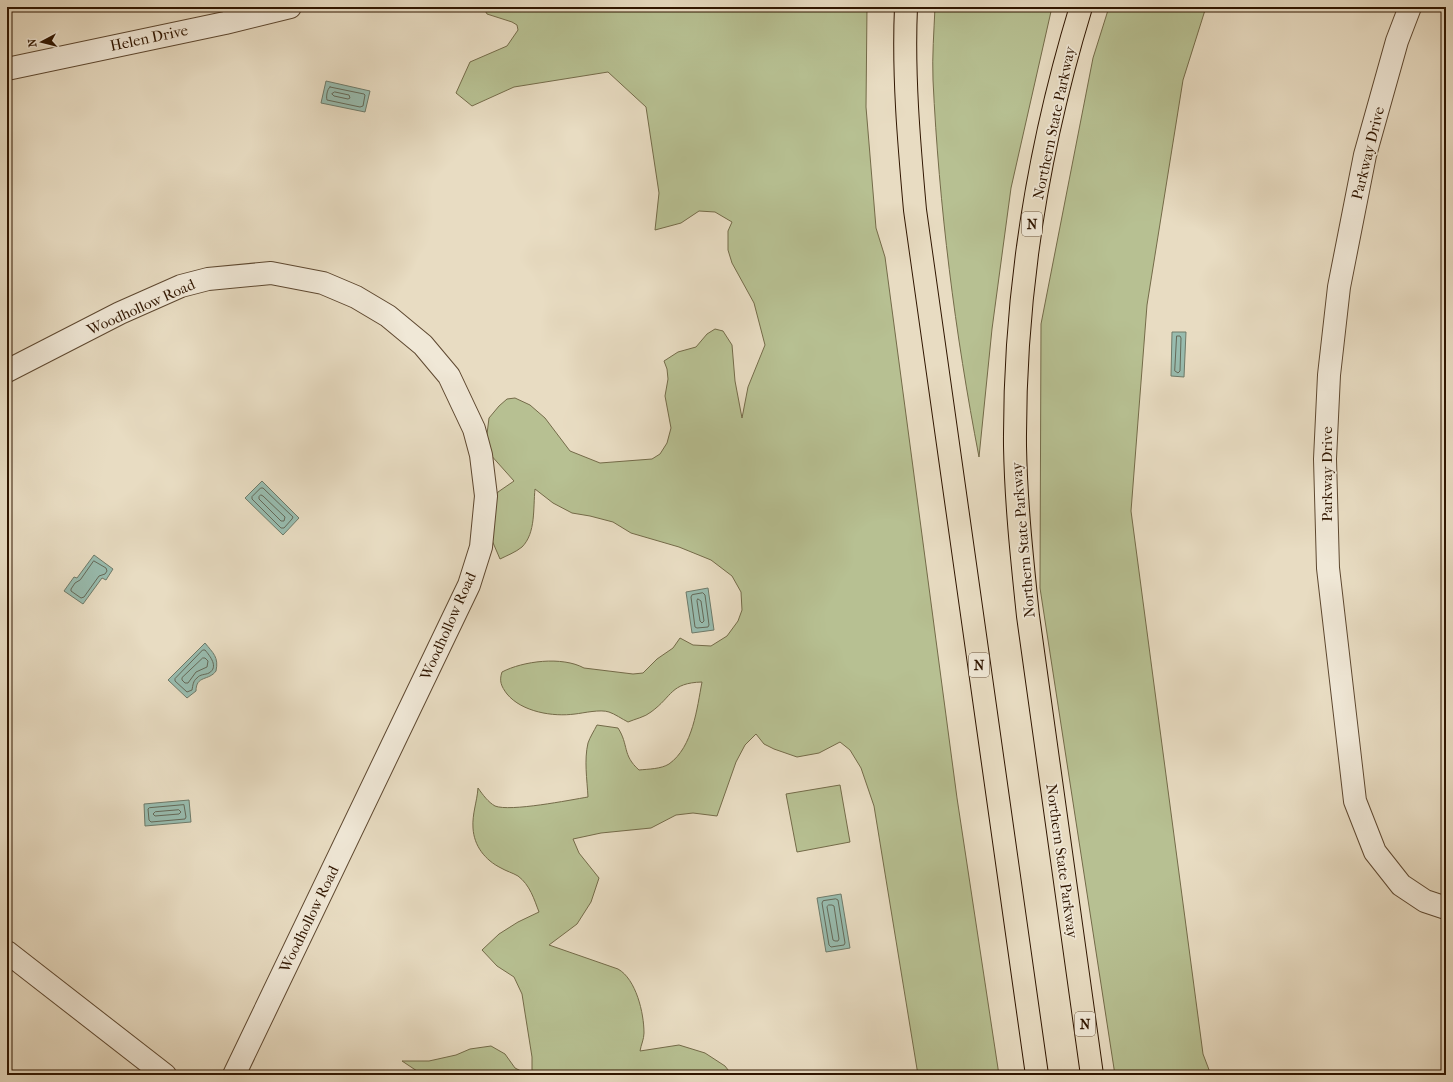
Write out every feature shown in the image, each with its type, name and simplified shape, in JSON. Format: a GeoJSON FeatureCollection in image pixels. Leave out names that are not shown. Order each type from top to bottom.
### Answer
{"type":"FeatureCollection","features":[{"type":"Feature","properties":{"kind":"highway","name":"N"},"geometry":{"type":"LineString","coordinates":[[906,7],[905,62],[907,118],[915,210],[1037,1075]]}},
{"type":"Feature","properties":{"kind":"highway","name":"Northern State Parkway"},"geometry":{"type":"LineString","coordinates":[[1081,7],[1051,125],[1031,233],[1018,343],[1015,446],[1020,549],[1028,616],[1092,1075]]}},
{"type":"Feature","properties":{"kind":"street","name":"Helen Drive"},"geometry":{"type":"LineString","coordinates":[[7,69],[239,20],[290,7]]}},
{"type":"Feature","properties":{"kind":"street","name":"Parkway Drive"},"geometry":{"type":"LineString","coordinates":[[1410,7],[1397,41],[1365,155],[1339,287],[1329,375],[1325,459],[1328,568],[1355,801],[1375,852],[1401,885],[1425,900],[1446,908]]}},
{"type":"Feature","properties":{"kind":"street","name":"Woodhollow Road"},"geometry":{"type":"LineString","coordinates":[[7,371],[120,313],[181,286],[208,279],[271,273],[323,283],[356,297],[388,316],[423,345],[449,376],[474,429],[481,455],[486,496],[481,547],[469,585],[234,1075]]}},
{"type":"Feature","properties":{"kind":"street"},"geometry":{"type":"LineString","coordinates":[[7,952],[165,1075]]}},
{"type":"Feature","properties":{"kind":"green space"},"geometry":{"type":"Polygon","coordinates":[[[483,7],[867,7],[866,107],[876,228],[885,257],[957,798],[999,1075],[918,1075],[874,806],[861,768],[850,750],[840,742],[819,753],[797,757],[764,744],[756,734],[745,745],[736,762],[717,816],[693,813],[676,815],[651,828],[601,833],[573,839],[579,853],[599,878],[591,902],[577,924],[549,945],[618,969],[630,980],[638,997],[644,1025],[644,1035],[640,1051],[679,1045],[705,1053],[725,1066],[732,1075],[532,1075],[532,1057],[522,994],[514,977],[497,966],[482,950],[499,934],[518,922],[539,912],[526,884],[518,876],[495,865],[485,857],[478,846],[474,835],[473,823],[478,788],[495,806],[513,808],[588,797],[586,756],[588,743],[597,725],[618,728],[624,740],[630,760],[639,770],[666,766],[677,757],[684,748],[689,737],[696,715],[702,682],[684,685],[678,688],[649,714],[628,722],[605,711],[557,715],[529,709],[513,700],[507,694],[501,683],[502,672],[521,665],[543,661],[554,661],[575,664],[584,668],[633,674],[643,673],[657,659],[673,648],[680,638],[693,645],[711,646],[727,636],[738,621],[742,610],[741,592],[732,576],[711,560],[679,547],[631,533],[613,522],[572,513],[553,503],[535,489],[533,520],[530,535],[520,549],[500,559],[491,538],[491,502],[498,492],[514,481],[489,453],[486,442],[489,418],[507,399],[515,398],[530,405],[545,418],[570,451],[600,463],[652,459],[660,454],[667,443],[671,428],[665,396],[668,379],[664,361],[678,352],[696,347],[707,334],[715,329],[723,331],[732,345],[735,381],[742,418],[748,387],[765,345],[754,303],[732,263],[728,250],[728,231],[732,222],[715,212],[699,211],[681,223],[655,230],[659,193],[646,107],[608,72],[514,87],[472,106],[456,93],[470,62],[507,46],[518,30],[517,25],[512,22],[487,14],[483,7]]]}},
{"type":"Feature","properties":{"kind":"green space"},"geometry":{"type":"Polygon","coordinates":[[[935,7],[1052,7],[1011,188],[992,329],[979,457],[955,316],[939,175],[933,80],[935,7]]]}},
{"type":"Feature","properties":{"kind":"green space"},"geometry":{"type":"Polygon","coordinates":[[[1109,7],[1206,7],[1183,80],[1147,305],[1131,511],[1203,1054],[1211,1075],[1115,1075],[1040,588],[1041,324],[1093,58],[1109,7]]]}},
{"type":"Feature","properties":{"kind":"green space"},"geometry":{"type":"Polygon","coordinates":[[[840,785],[850,842],[797,852],[786,794],[840,785]]]}},
{"type":"Feature","properties":{"kind":"green space"},"geometry":{"type":"Polygon","coordinates":[[[491,1046],[505,1054],[515,1068],[529,1075],[423,1075],[402,1061],[429,1061],[456,1055],[470,1049],[491,1046]]]}},
{"type":"Feature","properties":{"kind":"water"},"geometry":{"type":"Polygon","coordinates":[[[326,81],[370,91],[365,112],[321,103],[326,81]]]}},
{"type":"Feature","properties":{"kind":"water"},"geometry":{"type":"Polygon","coordinates":[[[1172,332],[1186,332],[1184,377],[1171,376],[1172,332]]]}},
{"type":"Feature","properties":{"kind":"water"},"geometry":{"type":"Polygon","coordinates":[[[262,481],[299,518],[283,535],[245,498],[262,481]]]}},
{"type":"Feature","properties":{"kind":"water"},"geometry":{"type":"Polygon","coordinates":[[[94,555],[113,569],[106,580],[102,578],[83,604],[64,591],[74,577],[77,578],[94,555]]]}},
{"type":"Feature","properties":{"kind":"water"},"geometry":{"type":"Polygon","coordinates":[[[708,588],[714,630],[692,633],[686,592],[708,588]]]}},
{"type":"Feature","properties":{"kind":"water"},"geometry":{"type":"Polygon","coordinates":[[[205,643],[216,659],[216,671],[210,676],[200,680],[196,691],[187,698],[168,680],[205,643]]]}},
{"type":"Feature","properties":{"kind":"water"},"geometry":{"type":"Polygon","coordinates":[[[189,800],[191,822],[145,826],[144,804],[189,800]]]}},
{"type":"Feature","properties":{"kind":"water"},"geometry":{"type":"Polygon","coordinates":[[[841,894],[850,948],[826,952],[817,898],[841,894]]]}}]}
